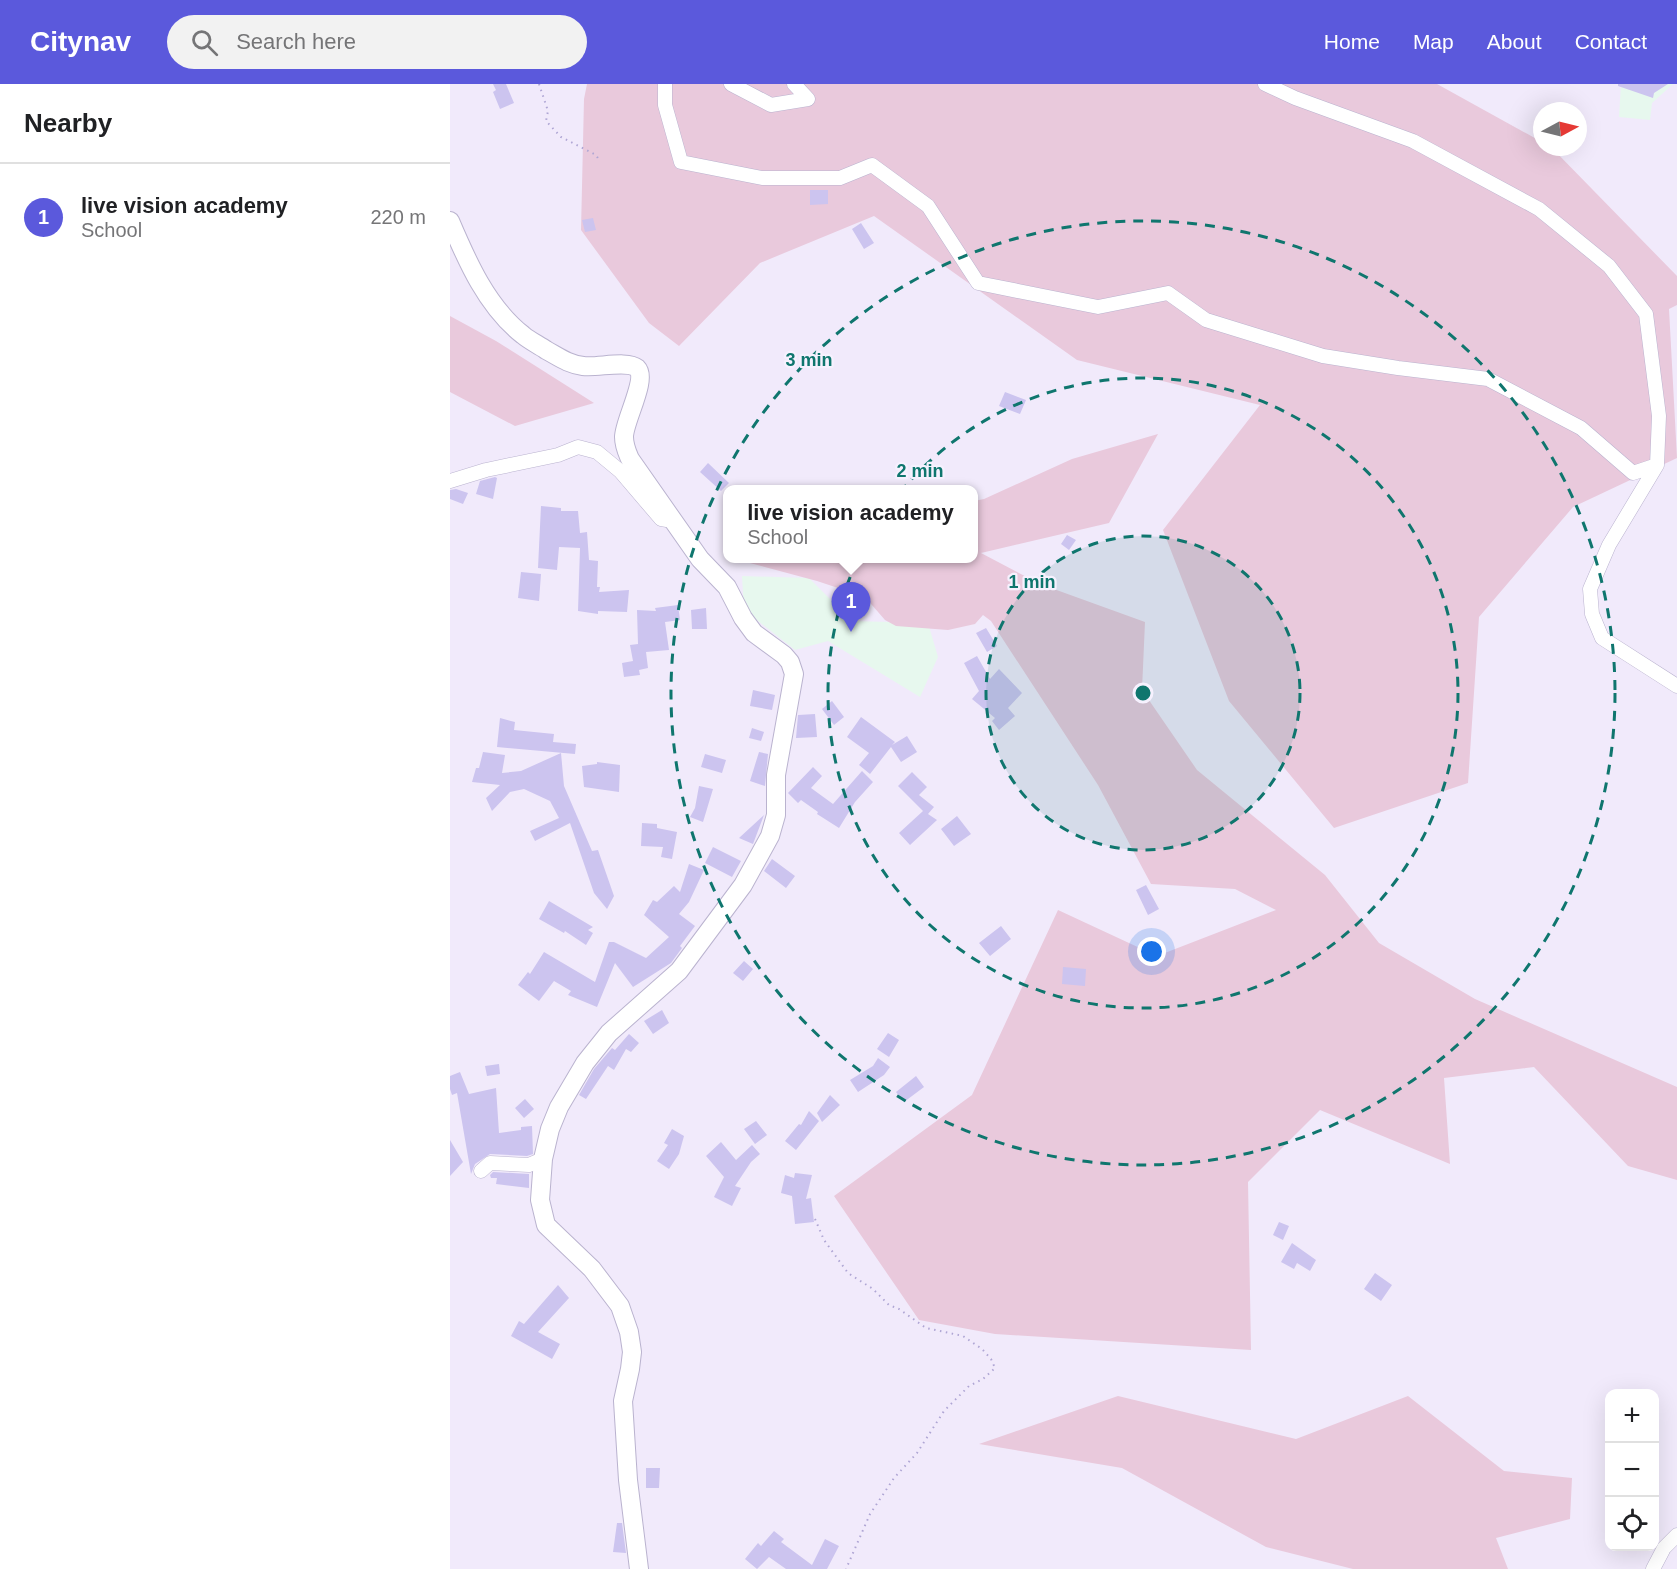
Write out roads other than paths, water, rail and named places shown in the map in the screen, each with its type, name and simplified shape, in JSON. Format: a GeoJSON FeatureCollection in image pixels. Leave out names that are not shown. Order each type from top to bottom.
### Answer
{"type":"FeatureCollection","features":[{"type":"Feature","properties":{"kind":"street"},"geometry":{"type":"LineString","coordinates":[[665,84],[665,105],[681,162],[762,178],[840,178],[872,165],[928,206],[978,283],[1098,307],[1168,293],[1206,320],[1323,356],[1488,379],[1581,428],[1633,473],[1657,465]]}},
{"type":"Feature","properties":{"kind":"street"},"geometry":{"type":"LineString","coordinates":[[732,84],[771,105],[808,99],[794,84]]}},
{"type":"Feature","properties":{"kind":"street"},"geometry":{"type":"LineString","coordinates":[[1265,84],[1295,98],[1424,147],[1539,208],[1609,266],[1646,314],[1659,416],[1657,465],[1609,545],[1590,589],[1592,615],[1602,638],[1677,686]]}},
{"type":"Feature","properties":{"kind":"street"},"geometry":{"type":"LineString","coordinates":[[450,221],[479,282],[502,315],[523,335],[570,364],[590,367],[627,365],[639,370],[641,380],[626,420],[625,448],[700,559],[727,587],[743,618],[754,633],[784,655],[794,674],[776,776],[776,815],[770,836],[743,885],[679,970],[609,1033],[585,1063],[559,1107],[550,1129],[543,1159],[540,1200],[546,1225],[592,1269],[620,1306],[629,1332],[632,1352],[623,1401],[628,1480],[639,1569]]}},
{"type":"Feature","properties":{"kind":"street"},"geometry":{"type":"LineString","coordinates":[[450,481],[486,470],[558,455],[578,447],[597,452],[620,471],[661,519],[673,521]]}},
{"type":"Feature","properties":{"kind":"street"},"geometry":{"type":"LineString","coordinates":[[481,1171],[490,1163],[529,1165],[543,1159]]}},
{"type":"Feature","properties":{"kind":"street"},"geometry":{"type":"LineString","coordinates":[[1653,1569],[1664,1548],[1677,1535]]}},
{"type":"Feature","properties":{"kind":"place","name":"live vision academy"},"geometry":{"type":"Point","coordinates":[851,632]}}]}
